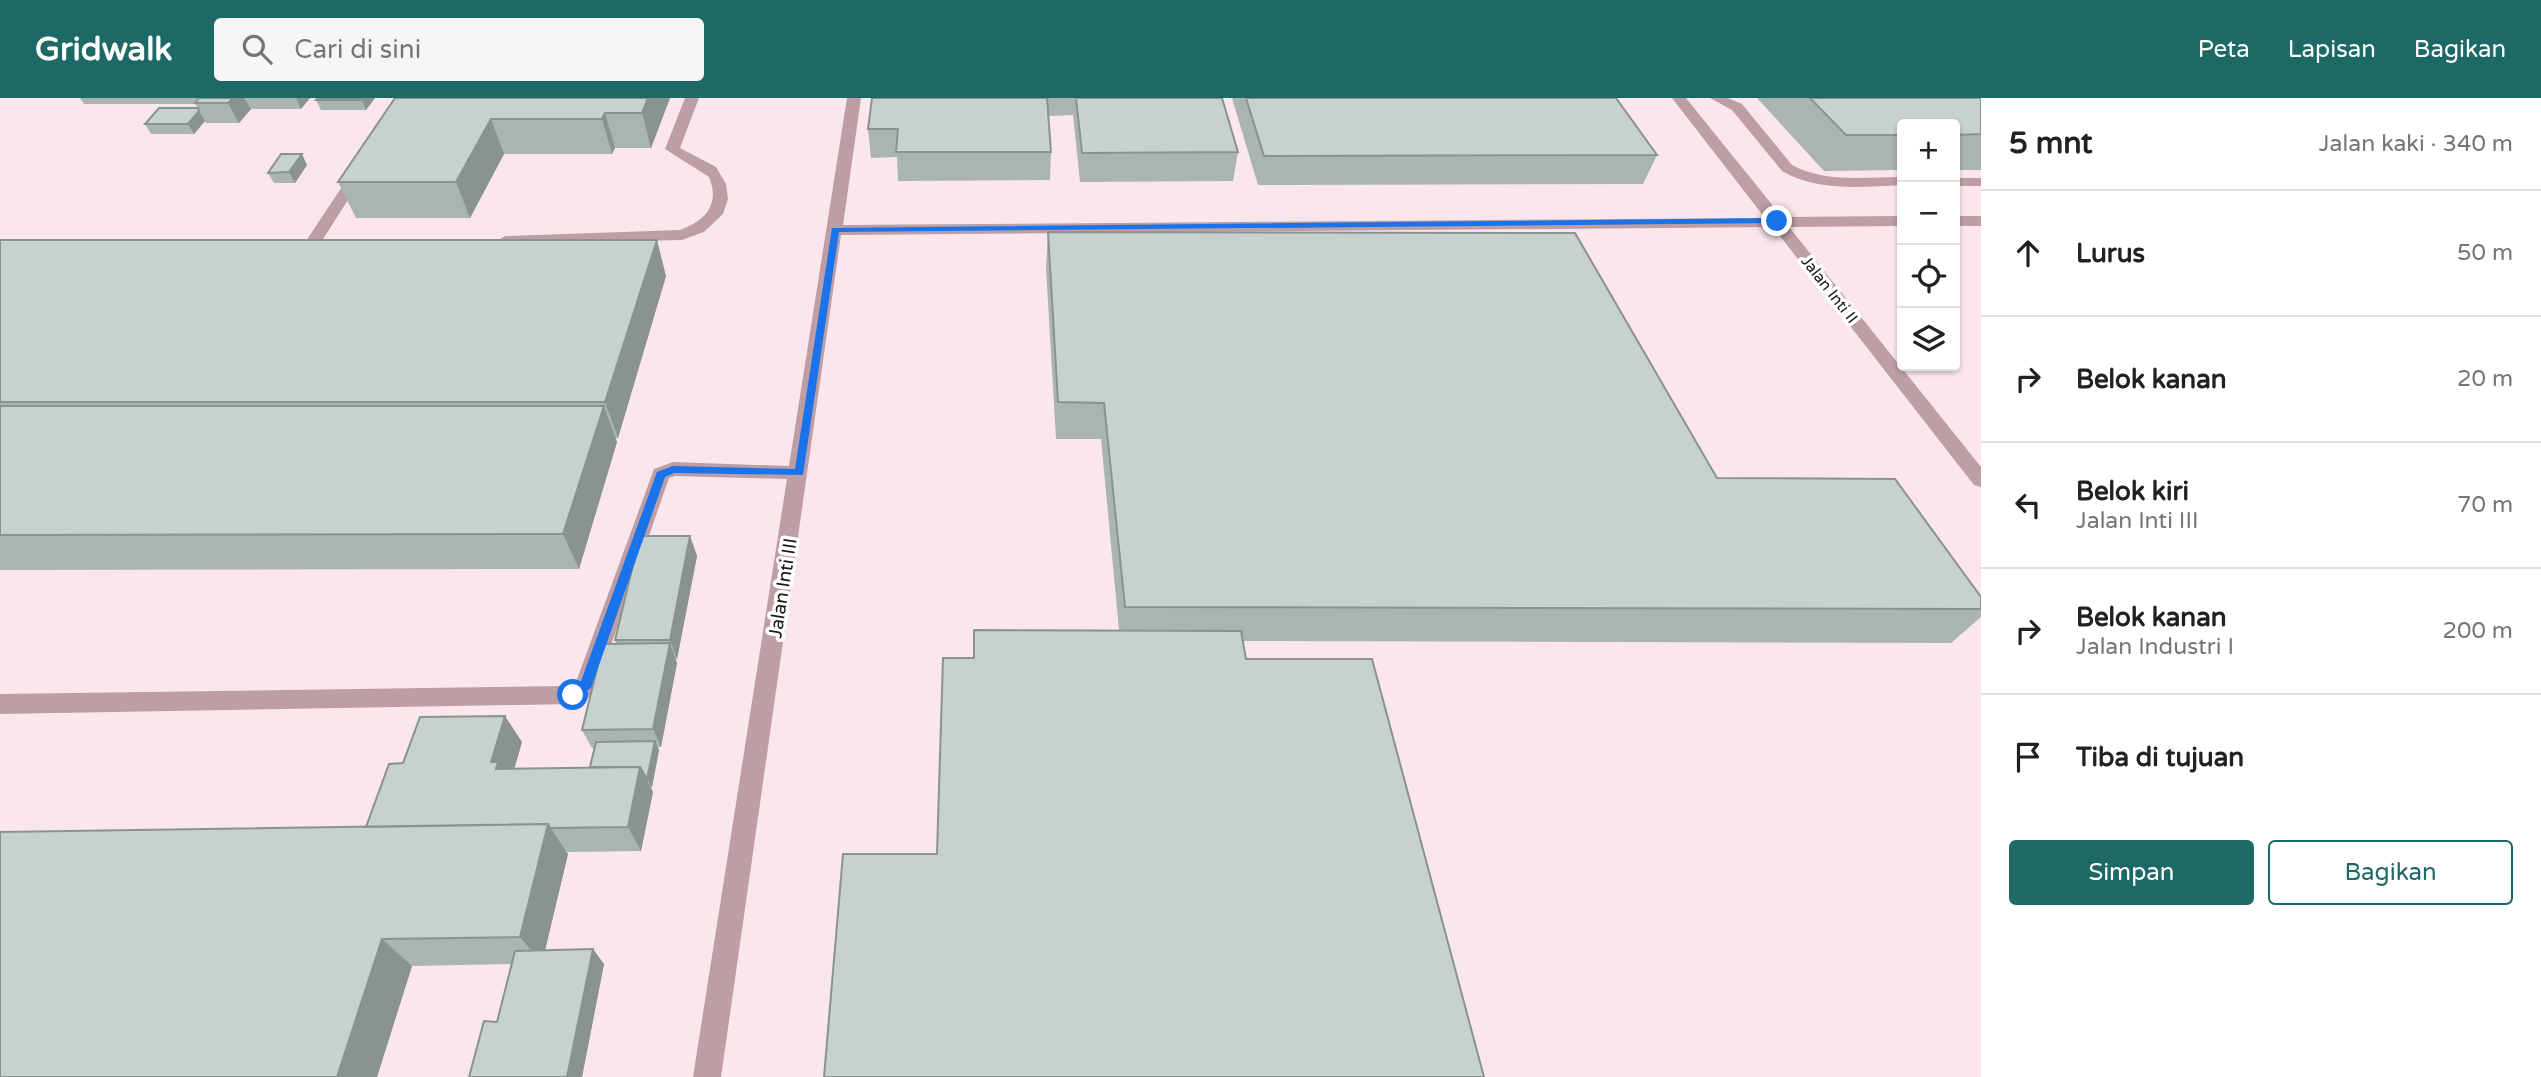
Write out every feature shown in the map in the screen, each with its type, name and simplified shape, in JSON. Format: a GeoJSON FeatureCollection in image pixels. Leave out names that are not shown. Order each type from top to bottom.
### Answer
{"type":"FeatureCollection","features":[{"type":"Feature","properties":{"kind":"street"},"geometry":{"type":"LineString","coordinates":[[489,241],[682,235],[700,229],[714,218],[719,209],[719,180],[712,171],[672,149],[692,98]]}},
{"type":"Feature","properties":{"kind":"street","name":"Jalan Inti III"},"geometry":{"type":"LineString","coordinates":[[707,1077],[854,98]]}},
{"type":"Feature","properties":{"kind":"street","name":"Jalan Inti II"},"geometry":{"type":"LineString","coordinates":[[1679,98],[1981,480]]}},
{"type":"Feature","properties":{"kind":"street"},"geometry":{"type":"LineString","coordinates":[[1717,98],[1737,107],[1787,168],[1797,176],[1816,180],[1897,181]]}},
{"type":"Feature","properties":{"kind":"street"},"geometry":{"type":"LineString","coordinates":[[310,247],[370,155]]}},
{"type":"Feature","properties":{"kind":"street"},"geometry":{"type":"LineString","coordinates":[[1960,181],[1981,182]]}},
{"type":"Feature","properties":{"kind":"street"},"geometry":{"type":"LineString","coordinates":[[835,230],[1897,221]]}},
{"type":"Feature","properties":{"kind":"street"},"geometry":{"type":"LineString","coordinates":[[1960,221],[1981,221]]}},
{"type":"Feature","properties":{"kind":"street"},"geometry":{"type":"LineString","coordinates":[[0,704],[573,695],[585,688],[661,474],[673,469],[799,472]]}},
{"type":"Feature","properties":{"kind":"shaded area"},"geometry":{"type":"Polygon","coordinates":[[[0,98],[1981,98],[1981,1077],[0,1077],[0,98]]]}},
{"type":"Feature","properties":{"kind":"building"},"geometry":{"type":"Polygon","coordinates":[[[199,98],[233,98],[228,103],[195,103],[199,98]]]}},
{"type":"Feature","properties":{"kind":"building"},"geometry":{"type":"Polygon","coordinates":[[[318,98],[363,98],[316,100],[318,98]]]}},
{"type":"Feature","properties":{"kind":"building"},"geometry":{"type":"Polygon","coordinates":[[[395,98],[648,98],[642,113],[605,113],[602,119],[491,119],[456,182],[338,182],[395,98]]]}},
{"type":"Feature","properties":{"kind":"building"},"geometry":{"type":"Polygon","coordinates":[[[872,98],[1047,98],[1051,152],[896,152],[898,129],[868,129],[872,98]]]}},
{"type":"Feature","properties":{"kind":"building"},"geometry":{"type":"Polygon","coordinates":[[[1076,98],[1222,98],[1238,152],[1082,153],[1076,98]]]}},
{"type":"Feature","properties":{"kind":"building"},"geometry":{"type":"Polygon","coordinates":[[[1246,98],[1616,98],[1657,155],[1264,156],[1246,98]]]}},
{"type":"Feature","properties":{"kind":"building"},"geometry":{"type":"Polygon","coordinates":[[[1810,98],[1981,98],[1981,134],[1960,135],[1960,119],[1897,119],[1897,135],[1846,135],[1810,98]]]}},
{"type":"Feature","properties":{"kind":"building"},"geometry":{"type":"Polygon","coordinates":[[[159,108],[198,108],[199,111],[188,124],[145,124],[159,108]]]}},
{"type":"Feature","properties":{"kind":"building"},"geometry":{"type":"Polygon","coordinates":[[[281,154],[302,154],[289,172],[268,173],[281,154]]]}},
{"type":"Feature","properties":{"kind":"building"},"geometry":{"type":"Polygon","coordinates":[[[1048,232],[1575,233],[1717,478],[1895,479],[1981,597],[1981,609],[1125,607],[1104,403],[1058,402],[1048,232]]]}},
{"type":"Feature","properties":{"kind":"building"},"geometry":{"type":"Polygon","coordinates":[[[0,240],[657,240],[605,402],[0,402],[0,240]]]}},
{"type":"Feature","properties":{"kind":"building"},"geometry":{"type":"Polygon","coordinates":[[[0,406],[604,406],[563,534],[0,535],[0,406]]]}},
{"type":"Feature","properties":{"kind":"building"},"geometry":{"type":"Polygon","coordinates":[[[640,536],[690,536],[670,640],[615,640],[640,536]]]}},
{"type":"Feature","properties":{"kind":"building"},"geometry":{"type":"Polygon","coordinates":[[[974,630],[1241,631],[1246,659],[1372,659],[1484,1077],[824,1077],[843,854],[937,854],[943,658],[974,658],[974,630]]]}},
{"type":"Feature","properties":{"kind":"building"},"geometry":{"type":"Polygon","coordinates":[[[670,643],[653,729],[582,730],[603,644],[670,643]]]}},
{"type":"Feature","properties":{"kind":"building"},"geometry":{"type":"Polygon","coordinates":[[[505,716],[491,762],[498,762],[496,769],[640,767],[628,827],[550,828],[548,824],[366,827],[389,764],[403,763],[420,717],[505,716]]]}},
{"type":"Feature","properties":{"kind":"building"},"geometry":{"type":"Polygon","coordinates":[[[655,741],[647,779],[640,767],[590,767],[596,742],[655,741]]]}},
{"type":"Feature","properties":{"kind":"building"},"geometry":{"type":"Polygon","coordinates":[[[548,824],[520,937],[382,939],[337,1077],[0,1077],[0,832],[548,824]]]}},
{"type":"Feature","properties":{"kind":"building"},"geometry":{"type":"Polygon","coordinates":[[[593,949],[567,1077],[469,1077],[484,1021],[497,1022],[515,951],[593,949]]]}},
{"type":"Feature","properties":{"kind":"route"},"geometry":{"type":"LineString","coordinates":[[573,695],[585,688],[661,474],[673,469],[799,472],[835,230],[1777,221]]}}]}
